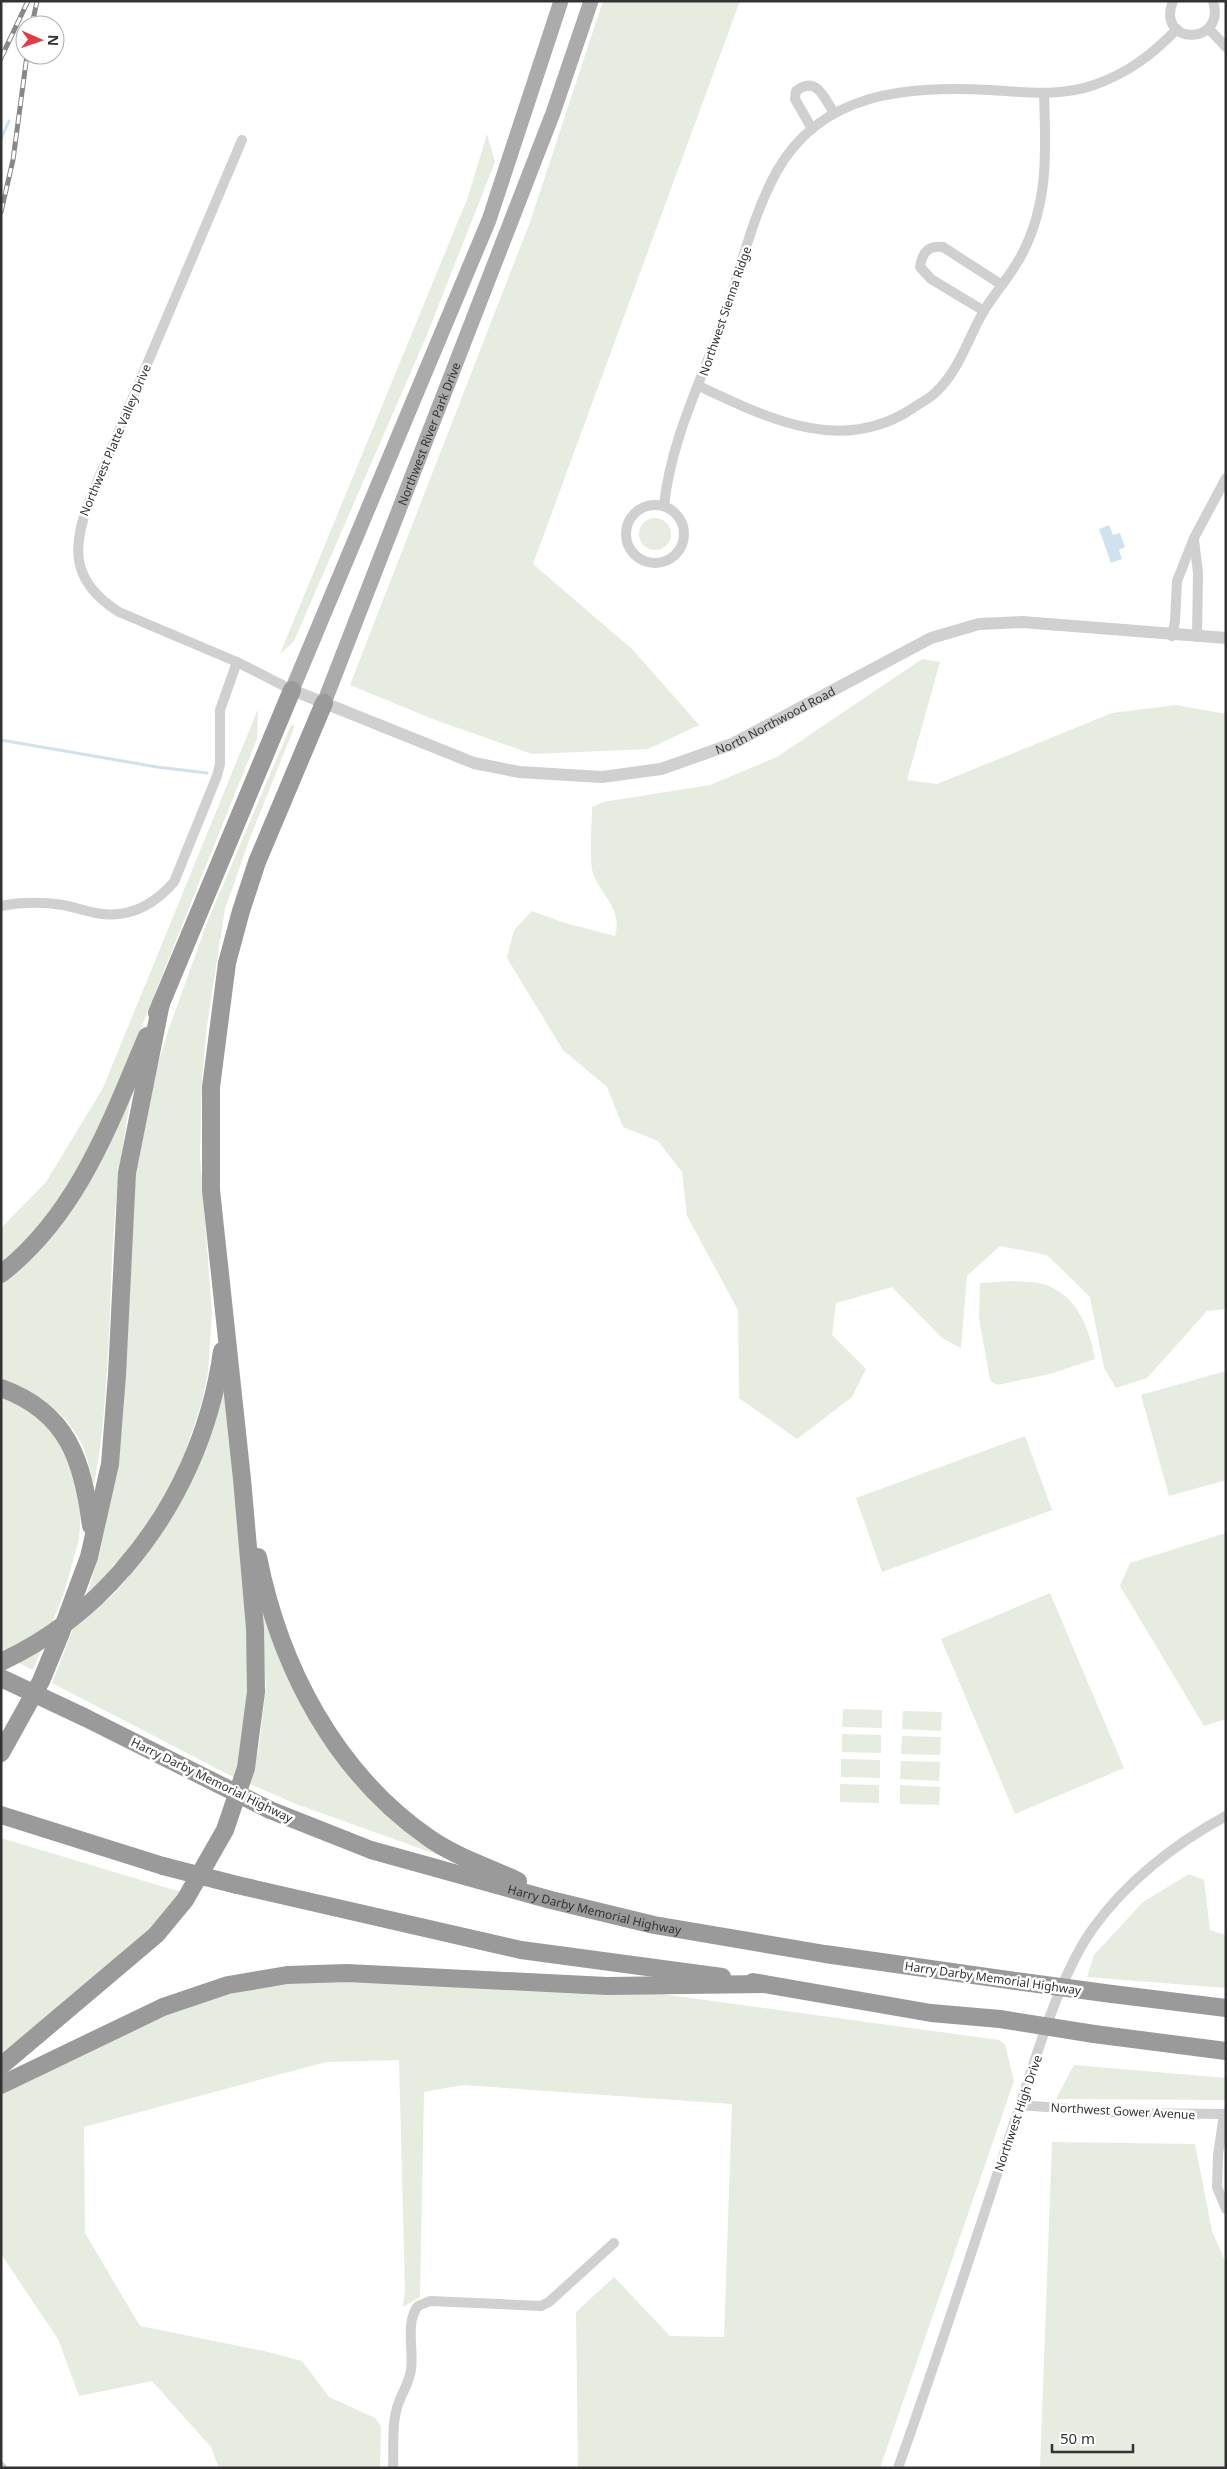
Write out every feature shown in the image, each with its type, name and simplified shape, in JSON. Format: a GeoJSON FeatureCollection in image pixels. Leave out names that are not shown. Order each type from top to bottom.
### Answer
{"type":"FeatureCollection","features":[{"type":"Feature","properties":{"kind":"highway","name":"Northwest River Park Drive"},"geometry":{"type":"LineString","coordinates":[[161,1003],[292,690]]}},
{"type":"Feature","properties":{"kind":"highway","name":"Northwest River Park Drive"},"geometry":{"type":"LineString","coordinates":[[223,1309],[211,1190],[211,1087],[227,963],[257,862],[324,703]]}},
{"type":"Feature","properties":{"kind":"highway"},"geometry":{"type":"LineString","coordinates":[[1,1274],[31,1247],[54,1221],[88,1169],[161,1003]]}},
{"type":"Feature","properties":{"kind":"highway"},"geometry":{"type":"LineString","coordinates":[[1,1754],[41,1680],[89,1557],[110,1464],[117,1375],[127,1173],[161,1003]]}},
{"type":"Feature","properties":{"kind":"highway"},"geometry":{"type":"LineString","coordinates":[[1,2066],[156,1935],[185,1900],[225,1830],[246,1768],[256,1692],[255,1628],[242,1479],[223,1309]]}},
{"type":"Feature","properties":{"kind":"highway"},"geometry":{"type":"LineString","coordinates":[[1,1662],[43,1639],[79,1612],[124,1568],[169,1505],[198,1445],[207,1418],[220,1360],[223,1309]]}},
{"type":"Feature","properties":{"kind":"highway"},"geometry":{"type":"LineString","coordinates":[[1,1388],[38,1406],[66,1436],[78,1463],[88,1499],[91,1527],[89,1557]]}},
{"type":"Feature","properties":{"kind":"highway"},"geometry":{"type":"LineString","coordinates":[[242,1479],[263,1582],[277,1633],[308,1702],[328,1734],[376,1792],[430,1839],[477,1864],[517,1880],[551,1900]]}},
{"type":"Feature","properties":{"kind":"highway","name":"Harry Darby Memorial Highway"},"geometry":{"type":"LineString","coordinates":[[1,1678],[84,1717],[270,1810],[371,1850],[551,1900],[654,1925],[825,1954],[1226,2008]]}},
{"type":"Feature","properties":{"kind":"highway"},"geometry":{"type":"LineString","coordinates":[[1,1815],[163,1866],[236,1886],[521,1950],[696,1972],[931,2013],[1000,2019],[1094,2034],[1226,2051]]}},
{"type":"Feature","properties":{"kind":"highway"},"geometry":{"type":"LineString","coordinates":[[1,2086],[163,2007],[228,1986],[287,1975],[347,1973],[607,1986],[764,1984]]}},
{"type":"Feature","properties":{"kind":"main road","name":"Northwest River Park Drive"},"geometry":{"type":"LineString","coordinates":[[292,690],[489,220],[561,1]]}},
{"type":"Feature","properties":{"kind":"main road","name":"Northwest River Park Drive"},"geometry":{"type":"LineString","coordinates":[[324,703],[553,113],[591,1]]}},
{"type":"Feature","properties":{"kind":"street"},"geometry":{"type":"LineString","coordinates":[[1173,1],[1170,14],[1177,29],[1188,35],[1196,36],[1209,29],[1216,16],[1213,1]]}},
{"type":"Feature","properties":{"kind":"street","name":"Northwest Sienna Ridge"},"geometry":{"type":"LineString","coordinates":[[664,506],[667,480],[675,448],[684,420],[699,386],[754,223],[777,171],[798,141],[834,113],[858,101],[902,91],[939,89],[1044,94],[1093,85],[1138,64],[1153,54],[1177,29]]}},
{"type":"Feature","properties":{"kind":"street"},"geometry":{"type":"LineString","coordinates":[[1209,29],[1226,47]]}},
{"type":"Feature","properties":{"kind":"street"},"geometry":{"type":"LineString","coordinates":[[812,129],[795,99],[796,91],[804,85],[810,84],[816,87],[834,113]]}},
{"type":"Feature","properties":{"kind":"street"},"geometry":{"type":"LineString","coordinates":[[699,386],[787,424],[813,430],[837,432],[874,426],[902,415],[935,393],[961,358],[984,311],[1021,258],[1034,231],[1043,198],[1047,165],[1044,94]]}},
{"type":"Feature","properties":{"kind":"street","name":"Northwest Platte Valley Drive"},"geometry":{"type":"LineString","coordinates":[[242,140],[80,523],[77,540],[82,571],[90,588],[102,602],[119,612],[237,662],[292,690]]}},
{"type":"Feature","properties":{"kind":"street"},"geometry":{"type":"LineString","coordinates":[[984,311],[932,279],[920,267],[921,257],[927,249],[935,246],[942,247],[1002,285]]}},
{"type":"Feature","properties":{"kind":"street"},"geometry":{"type":"LineString","coordinates":[[1172,636],[1175,621],[1177,581],[1194,538],[1225,480]]}},
{"type":"Feature","properties":{"kind":"street"},"geometry":{"type":"LineString","coordinates":[[656,505],[664,506],[671,509],[681,520],[684,535],[682,543],[679,550],[668,560],[646,562],[633,553],[629,547],[626,532],[627,525],[636,512],[642,508],[656,505]]}},
{"type":"Feature","properties":{"kind":"street"},"geometry":{"type":"LineString","coordinates":[[1194,538],[1198,573],[1197,637]]}},
{"type":"Feature","properties":{"kind":"street","name":"North Northwood Road"},"geometry":{"type":"LineString","coordinates":[[292,690],[474,763],[519,772],[602,777],[661,769],[732,744],[930,638],[978,624],[1022,622],[1172,636],[1226,638]]}},
{"type":"Feature","properties":{"kind":"street"},"geometry":{"type":"LineString","coordinates":[[1,906],[44,903],[113,915],[136,910],[164,894],[174,882],[217,776],[220,764],[220,710],[237,662]]}},
{"type":"Feature","properties":{"kind":"street","name":"Northwest High Drive"},"geometry":{"type":"LineString","coordinates":[[898,2468],[1020,2105],[1055,2006],[1073,1963],[1093,1928],[1118,1899],[1174,1848],[1226,1816]]}},
{"type":"Feature","properties":{"kind":"street","name":"Northwest Gower Avenue"},"geometry":{"type":"LineString","coordinates":[[1020,2105],[1122,2113],[1225,2114]]}},
{"type":"Feature","properties":{"kind":"street"},"geometry":{"type":"LineString","coordinates":[[1225,2114],[1218,2155],[1217,2187],[1226,2209]]}},
{"type":"Feature","properties":{"kind":"street"},"geometry":{"type":"LineString","coordinates":[[393,2468],[395,2422],[399,2403],[407,2389],[411,2370],[412,2317],[418,2306],[430,2301],[540,2306],[549,2302],[614,2243]]}},
{"type":"Feature","properties":{"kind":"shaded area"},"geometry":{"type":"Polygon","coordinates":[[[603,1],[740,1],[533,564],[633,650],[699,725],[648,749],[532,754],[430,718],[350,685],[530,222],[603,1]]]}},
{"type":"Feature","properties":{"kind":"shaded area"},"geometry":{"type":"Polygon","coordinates":[[[487,134],[495,162],[426,337],[294,641],[280,654],[468,197],[487,134]]]}},
{"type":"Feature","properties":{"kind":"shaded area"},"geometry":{"type":"Polygon","coordinates":[[[655,518],[661,519],[666,523],[670,528],[670,540],[666,545],[661,549],[655,550],[649,549],[644,545],[640,540],[639,534],[640,528],[644,523],[649,519],[655,518]]]}},
{"type":"Feature","properties":{"kind":"shaded area"},"geometry":{"type":"Polygon","coordinates":[[[922,659],[940,662],[907,780],[937,784],[1112,713],[1176,705],[1226,714],[1226,1309],[1207,1311],[1147,1378],[1116,1388],[1104,1368],[1090,1297],[1047,1255],[1000,1246],[967,1276],[961,1348],[942,1338],[892,1287],[836,1303],[832,1335],[866,1369],[852,1397],[797,1439],[739,1398],[738,1310],[687,1216],[682,1172],[658,1141],[623,1127],[607,1087],[563,1050],[507,958],[514,930],[532,911],[565,923],[615,936],[617,926],[614,910],[593,873],[591,851],[592,807],[603,802],[710,785],[777,757],[922,659]]]}},
{"type":"Feature","properties":{"kind":"shaded area"},"geometry":{"type":"Polygon","coordinates":[[[258,709],[257,739],[131,1054],[98,1131],[56,1203],[30,1235],[1,1262],[1,1228],[46,1182],[103,1088],[258,709]]]}},
{"type":"Feature","properties":{"kind":"shaded area"},"geometry":{"type":"Polygon","coordinates":[[[291,725],[294,725],[294,728],[250,838],[225,909],[207,1026],[202,1079],[200,1155],[212,1313],[208,1372],[202,1401],[183,1459],[169,1488],[138,1541],[129,1552],[113,1565],[108,1573],[102,1604],[113,1595],[128,1577],[157,1536],[182,1494],[209,1428],[222,1378],[227,1377],[251,1670],[247,1733],[237,1779],[52,1683],[90,1585],[100,1551],[112,1492],[123,1414],[136,1166],[157,1067],[208,920],[291,725]]]}},
{"type":"Feature","properties":{"kind":"shaded area"},"geometry":{"type":"Polygon","coordinates":[[[128,1094],[131,1096],[115,1213],[106,1383],[94,1485],[80,1440],[65,1419],[36,1395],[1,1379],[1,1280],[14,1270],[128,1094]]]}},
{"type":"Feature","properties":{"kind":"shaded area"},"geometry":{"type":"Polygon","coordinates":[[[1012,1281],[1046,1285],[1069,1300],[1082,1317],[1095,1359],[1050,1374],[997,1385],[990,1380],[979,1318],[980,1283],[1012,1281]]]}},
{"type":"Feature","properties":{"kind":"shaded area"},"geometry":{"type":"Polygon","coordinates":[[[1226,1371],[1226,1480],[1169,1496],[1141,1395],[1226,1371]]]}},
{"type":"Feature","properties":{"kind":"shaded area"},"geometry":{"type":"Polygon","coordinates":[[[1,1395],[15,1399],[48,1423],[70,1456],[81,1514],[79,1539],[64,1593],[33,1670],[1,1654],[1,1395]]]}},
{"type":"Feature","properties":{"kind":"shaded area"},"geometry":{"type":"Polygon","coordinates":[[[1025,1436],[1052,1510],[882,1572],[856,1498],[1025,1436]]]}},
{"type":"Feature","properties":{"kind":"shaded area"},"geometry":{"type":"Polygon","coordinates":[[[1226,1533],[1226,1719],[1204,1726],[1120,1586],[1130,1563],[1226,1533]]]}},
{"type":"Feature","properties":{"kind":"shaded area"},"geometry":{"type":"Polygon","coordinates":[[[259,1591],[304,1706],[444,1857],[296,1804],[250,1784],[259,1748],[266,1686],[259,1591]]]}},
{"type":"Feature","properties":{"kind":"shaded area"},"geometry":{"type":"Polygon","coordinates":[[[1050,1593],[1124,1768],[1015,1814],[941,1639],[1050,1593]]]}},
{"type":"Feature","properties":{"kind":"shaded area"},"geometry":{"type":"Polygon","coordinates":[[[843,1709],[882,1710],[882,1728],[842,1727],[843,1709]]]}},
{"type":"Feature","properties":{"kind":"shaded area"},"geometry":{"type":"Polygon","coordinates":[[[903,1711],[942,1712],[941,1731],[902,1729],[903,1711]]]}},
{"type":"Feature","properties":{"kind":"shaded area"},"geometry":{"type":"Polygon","coordinates":[[[842,1734],[881,1735],[881,1753],[842,1752],[842,1734]]]}},
{"type":"Feature","properties":{"kind":"shaded area"},"geometry":{"type":"Polygon","coordinates":[[[902,1736],[941,1737],[940,1755],[901,1754],[902,1736]]]}},
{"type":"Feature","properties":{"kind":"shaded area"},"geometry":{"type":"Polygon","coordinates":[[[841,1759],[880,1760],[880,1778],[841,1777],[841,1759]]]}},
{"type":"Feature","properties":{"kind":"shaded area"},"geometry":{"type":"Polygon","coordinates":[[[901,1761],[940,1762],[939,1781],[900,1779],[901,1761]]]}},
{"type":"Feature","properties":{"kind":"shaded area"},"geometry":{"type":"Polygon","coordinates":[[[840,1784],[879,1785],[879,1803],[840,1802],[840,1784]]]}},
{"type":"Feature","properties":{"kind":"shaded area"},"geometry":{"type":"Polygon","coordinates":[[[900,1785],[940,1787],[939,1805],[900,1804],[900,1785]]]}},
{"type":"Feature","properties":{"kind":"shaded area"},"geometry":{"type":"Polygon","coordinates":[[[1,1838],[184,1893],[165,1917],[1,2056],[1,1838]]]}},
{"type":"Feature","properties":{"kind":"shaded area"},"geometry":{"type":"Polygon","coordinates":[[[1189,1874],[1204,1880],[1210,1930],[1226,1935],[1226,1988],[1087,1977],[1094,1955],[1143,1902],[1189,1874]]]}},
{"type":"Feature","properties":{"kind":"shaded area"},"geometry":{"type":"Polygon","coordinates":[[[291,1979],[654,1993],[999,2040],[1005,2044],[1014,2081],[880,2468],[578,2468],[576,2312],[614,2277],[670,2336],[724,2337],[732,2104],[463,2085],[424,2092],[420,2297],[403,2307],[405,2291],[399,2060],[326,2062],[84,2127],[85,2233],[140,2326],[264,2351],[302,2361],[329,2397],[375,2418],[381,2426],[380,2468],[219,2468],[211,2447],[152,2381],[79,2396],[58,2339],[1,2254],[1,2095],[88,2050],[208,1995],[291,1979]]]}},
{"type":"Feature","properties":{"kind":"shaded area"},"geometry":{"type":"Polygon","coordinates":[[[1074,2065],[1226,2078],[1226,2100],[1056,2099],[1074,2065]]]}},
{"type":"Feature","properties":{"kind":"shaded area"},"geometry":{"type":"Polygon","coordinates":[[[1052,2142],[1195,2144],[1212,2231],[1226,2263],[1226,2468],[1040,2468],[1052,2142]]]}},
{"type":"Feature","properties":{"kind":"water"},"geometry":{"type":"Polygon","coordinates":[[[1109,525],[1113,535],[1120,533],[1125,547],[1119,550],[1122,559],[1111,563],[1099,529],[1109,525]]]}},
{"type":"Feature","properties":{"kind":"waterway"},"geometry":{"type":"LineString","coordinates":[[1,139],[9,121]]}},
{"type":"Feature","properties":{"kind":"waterway"},"geometry":{"type":"LineString","coordinates":[[1,740],[157,767],[207,773]]}},
{"type":"Feature","properties":{"kind":"railway"},"geometry":{"type":"LineString","coordinates":[[1,58],[28,1]]}},
{"type":"Feature","properties":{"kind":"railway"},"geometry":{"type":"LineString","coordinates":[[34,15],[37,1]]}},
{"type":"Feature","properties":{"kind":"railway"},"geometry":{"type":"LineString","coordinates":[[1,212],[13,160],[26,65]]}}]}
